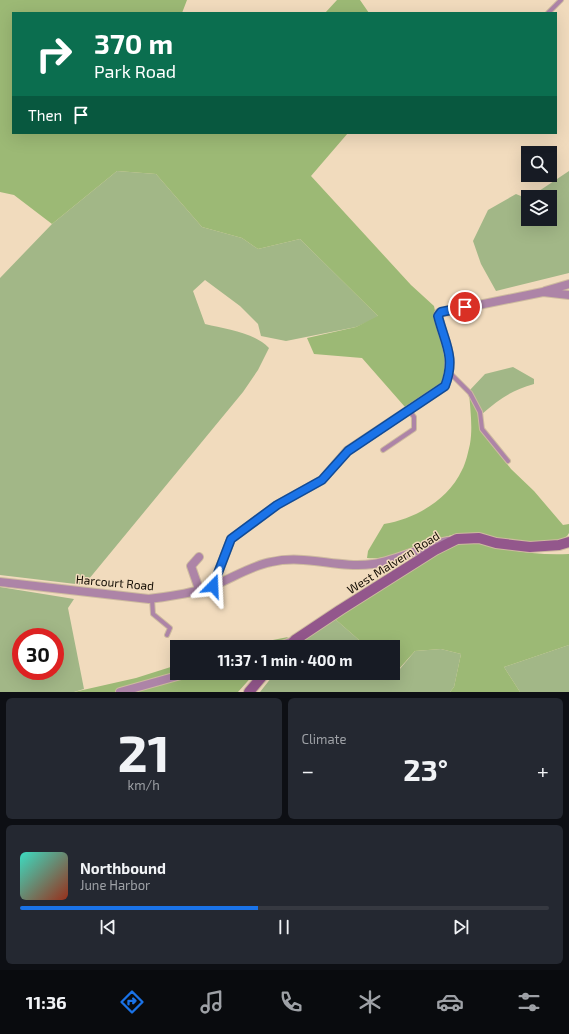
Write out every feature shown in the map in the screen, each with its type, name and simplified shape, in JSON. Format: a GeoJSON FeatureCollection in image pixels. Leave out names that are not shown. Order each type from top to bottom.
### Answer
{"type":"FeatureCollection","features":[{"type":"Feature","properties":{"kind":"main road","name":"West Malvern Road"},"geometry":{"type":"LineString","coordinates":[[298,640],[435,550],[457,539],[479,538],[496,543],[530,547],[559,545],[569,542]]}},
{"type":"Feature","properties":{"kind":"main road"},"geometry":{"type":"LineString","coordinates":[[249,692],[259,680]]}},
{"type":"Feature","properties":{"kind":"street"},"geometry":{"type":"LineString","coordinates":[[213,586],[231,539],[277,505],[322,480],[348,451],[445,386],[450,373],[451,361],[438,318],[441,312],[542,292],[569,284]]}},
{"type":"Feature","properties":{"kind":"street"},"geometry":{"type":"LineString","coordinates":[[542,292],[569,295]]}},
{"type":"Feature","properties":{"kind":"street","name":"Harcourt Road"},"geometry":{"type":"LineString","coordinates":[[0,582],[152,598],[166,597],[213,586],[269,562],[302,558],[334,564],[374,564],[429,545],[457,539]]}},
{"type":"Feature","properties":{"kind":"street"},"geometry":{"type":"LineString","coordinates":[[199,557],[191,566],[199,589]]}},
{"type":"Feature","properties":{"kind":"street"},"geometry":{"type":"LineString","coordinates":[[120,692],[170,678]]}},
{"type":"Feature","properties":{"kind":"lane"},"geometry":{"type":"LineString","coordinates":[[549,12],[561,0]]}},
{"type":"Feature","properties":{"kind":"lane"},"geometry":{"type":"LineString","coordinates":[[450,373],[470,393],[480,412],[482,429],[508,461]]}},
{"type":"Feature","properties":{"kind":"lane"},"geometry":{"type":"LineString","coordinates":[[383,450],[414,429],[414,417],[409,410]]}},
{"type":"Feature","properties":{"kind":"lane"},"geometry":{"type":"LineString","coordinates":[[152,598],[153,614],[170,628],[167,635]]}},
{"type":"Feature","properties":{"kind":"green space"},"geometry":{"type":"Polygon","coordinates":[[[0,0],[187,0],[182,12],[12,12],[12,134],[347,134],[311,176],[411,285],[434,306],[445,360],[443,382],[405,407],[362,358],[314,354],[307,338],[356,327],[378,316],[300,239],[258,249],[242,238],[202,227],[156,174],[117,171],[52,224],[14,195],[0,192],[0,0]]]}},
{"type":"Feature","properties":{"kind":"green space"},"geometry":{"type":"Polygon","coordinates":[[[337,0],[360,0],[368,12],[326,12],[337,0]]]}},
{"type":"Feature","properties":{"kind":"green space"},"geometry":{"type":"Polygon","coordinates":[[[117,171],[156,174],[202,227],[242,238],[258,249],[300,239],[379,317],[356,327],[286,341],[261,336],[258,324],[240,306],[205,280],[193,291],[205,324],[255,338],[269,348],[258,370],[243,392],[84,585],[0,575],[0,278],[52,224],[117,171]]]}},
{"type":"Feature","properties":{"kind":"green space"},"geometry":{"type":"Polygon","coordinates":[[[569,171],[569,273],[496,291],[481,264],[473,241],[488,210],[516,194],[521,196],[521,226],[557,226],[557,190],[540,190],[552,182],[557,182],[557,179],[569,171]]]}},
{"type":"Feature","properties":{"kind":"green space"},"geometry":{"type":"Polygon","coordinates":[[[513,367],[534,379],[534,384],[519,389],[506,396],[482,414],[469,391],[485,374],[513,367]]]}},
{"type":"Feature","properties":{"kind":"green space"},"geometry":{"type":"Polygon","coordinates":[[[469,391],[482,414],[481,430],[511,469],[534,491],[563,525],[569,524],[569,533],[562,539],[550,543],[517,542],[456,534],[395,555],[367,558],[368,551],[384,524],[419,513],[439,499],[456,481],[465,464],[471,438],[469,391]]]}},
{"type":"Feature","properties":{"kind":"green space"},"geometry":{"type":"Polygon","coordinates":[[[467,540],[530,553],[569,554],[569,645],[504,667],[520,692],[450,692],[454,687],[461,654],[441,649],[415,651],[400,668],[400,640],[359,640],[335,619],[449,546],[467,540]]]}},
{"type":"Feature","properties":{"kind":"green space"},"geometry":{"type":"Polygon","coordinates":[[[0,587],[74,599],[68,608],[84,689],[74,692],[0,692],[0,587]]]}},
{"type":"Feature","properties":{"kind":"green space"},"geometry":{"type":"Polygon","coordinates":[[[335,619],[359,640],[304,640],[335,619]]]}},
{"type":"Feature","properties":{"kind":"green space"},"geometry":{"type":"Polygon","coordinates":[[[288,637],[285,640],[273,640],[288,637]]]}},
{"type":"Feature","properties":{"kind":"green space"},"geometry":{"type":"Polygon","coordinates":[[[569,645],[569,692],[520,692],[504,667],[569,645]]]}},
{"type":"Feature","properties":{"kind":"green space"},"geometry":{"type":"Polygon","coordinates":[[[441,649],[461,654],[454,687],[450,692],[260,692],[269,680],[400,680],[400,669],[415,651],[441,649]]]}},
{"type":"Feature","properties":{"kind":"green space"},"geometry":{"type":"Polygon","coordinates":[[[170,667],[170,680],[249,680],[238,692],[74,692],[136,678],[170,667]]]}},
{"type":"Feature","properties":{"kind":"route"},"geometry":{"type":"LineString","coordinates":[[213,586],[231,539],[277,505],[322,480],[348,451],[445,386],[450,373],[451,361],[438,316],[441,312],[465,307]]}}]}
